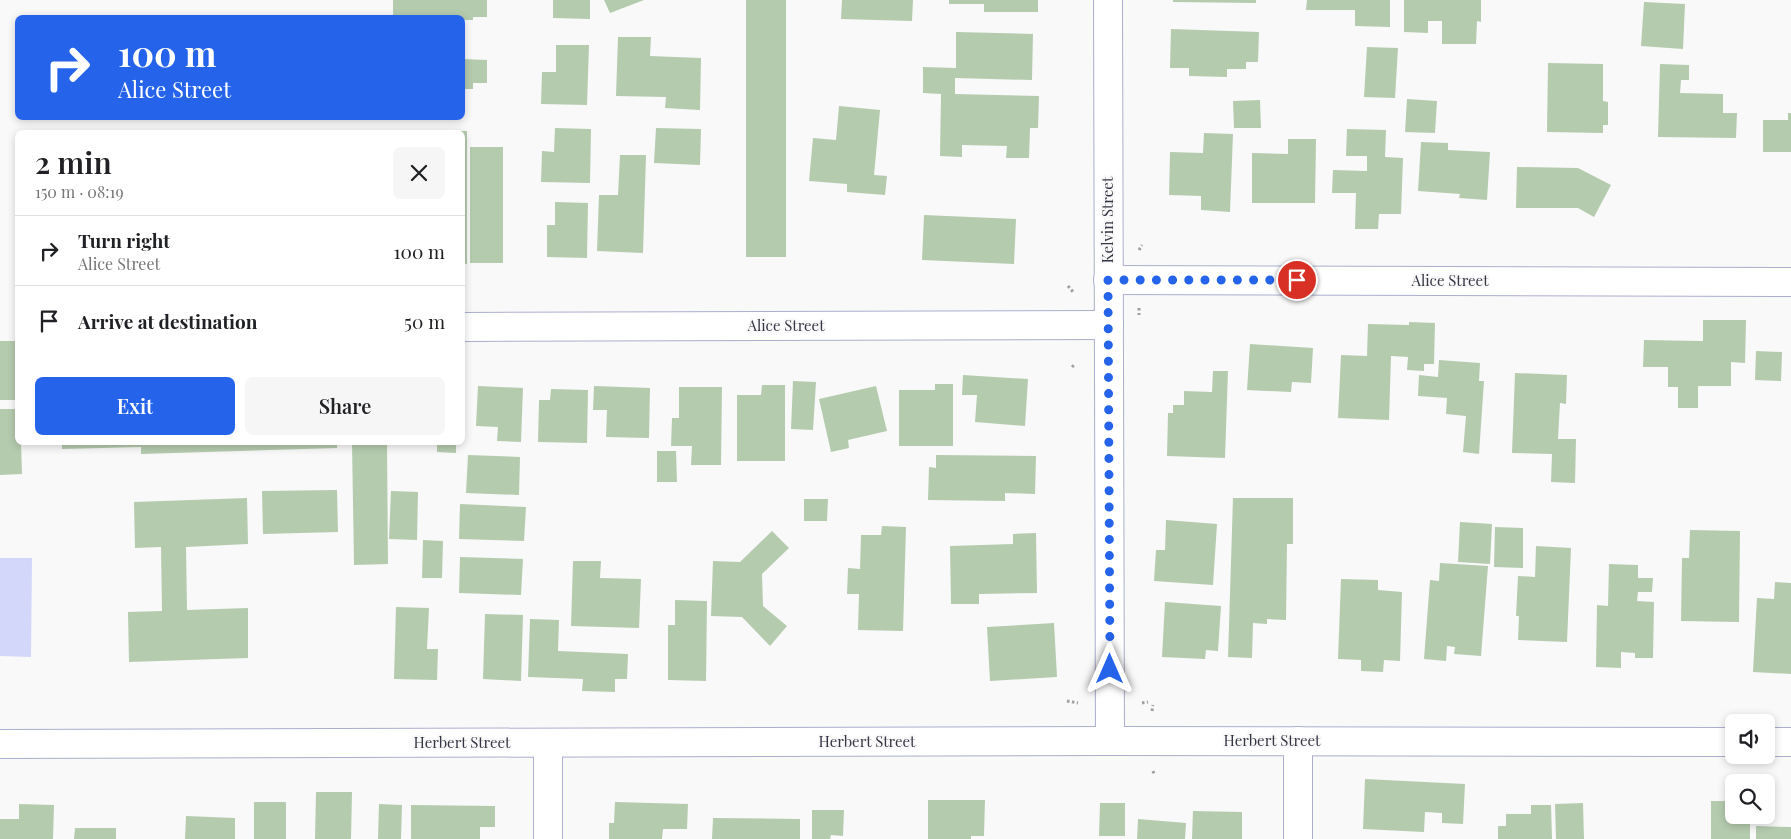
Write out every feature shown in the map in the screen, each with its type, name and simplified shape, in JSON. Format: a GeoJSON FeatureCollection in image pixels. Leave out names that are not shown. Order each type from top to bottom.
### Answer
{"type":"FeatureCollection","features":[{"type":"Feature","properties":{"kind":"street","name":"Kelvin Street"},"geometry":{"type":"LineString","coordinates":[[1108,0],[1110,741]]}},
{"type":"Feature","properties":{"kind":"street","name":"Alice Street"},"geometry":{"type":"LineString","coordinates":[[1108,280],[1791,282]]}},
{"type":"Feature","properties":{"kind":"street","name":"Alice Street"},"geometry":{"type":"LineString","coordinates":[[465,327],[1109,325]]}},
{"type":"Feature","properties":{"kind":"street","name":"Herbert Street"},"geometry":{"type":"LineString","coordinates":[[0,744],[1110,741],[1725,742]]}},
{"type":"Feature","properties":{"kind":"street"},"geometry":{"type":"LineString","coordinates":[[1298,741],[1298,839]]}},
{"type":"Feature","properties":{"kind":"street"},"geometry":{"type":"LineString","coordinates":[[1775,742],[1791,742]]}},
{"type":"Feature","properties":{"kind":"street"},"geometry":{"type":"LineString","coordinates":[[548,743],[548,839]]}},
{"type":"Feature","properties":{"kind":"path"},"geometry":{"type":"LineString","coordinates":[[1139,250],[1142,245]]}},
{"type":"Feature","properties":{"kind":"path"},"geometry":{"type":"LineString","coordinates":[[1068,286],[1074,293]]}},
{"type":"Feature","properties":{"kind":"path"},"geometry":{"type":"LineString","coordinates":[[1139,308],[1139,315]]}},
{"type":"Feature","properties":{"kind":"path"},"geometry":{"type":"LineString","coordinates":[[1067,701],[1078,703]]}},
{"type":"Feature","properties":{"kind":"path"},"geometry":{"type":"LineString","coordinates":[[1142,703],[1148,702]]}},
{"type":"Feature","properties":{"kind":"path"},"geometry":{"type":"LineString","coordinates":[[1152,711],[1153,705]]}},
{"type":"Feature","properties":{"kind":"shaded area"},"geometry":{"type":"Polygon","coordinates":[[[0,558],[32,558],[31,657],[0,656],[0,558]]]}},
{"type":"Feature","properties":{"kind":"building"},"geometry":{"type":"Polygon","coordinates":[[[393,0],[487,0],[487,17],[473,17],[473,20],[465,20],[465,15],[393,15],[393,0]]]}},
{"type":"Feature","properties":{"kind":"building"},"geometry":{"type":"Polygon","coordinates":[[[553,0],[590,0],[590,19],[553,18],[553,0]]]}},
{"type":"Feature","properties":{"kind":"building"},"geometry":{"type":"Polygon","coordinates":[[[604,0],[644,0],[610,13],[604,0]]]}},
{"type":"Feature","properties":{"kind":"building"},"geometry":{"type":"Polygon","coordinates":[[[746,0],[786,0],[786,257],[746,257],[746,0]]]}},
{"type":"Feature","properties":{"kind":"building"},"geometry":{"type":"Polygon","coordinates":[[[842,0],[913,0],[912,21],[841,19],[842,0]]]}},
{"type":"Feature","properties":{"kind":"building"},"geometry":{"type":"Polygon","coordinates":[[[949,0],[1038,0],[1038,12],[984,12],[984,4],[949,4],[949,0]]]}},
{"type":"Feature","properties":{"kind":"building"},"geometry":{"type":"Polygon","coordinates":[[[1173,0],[1256,0],[1256,3],[1173,2],[1173,0]]]}},
{"type":"Feature","properties":{"kind":"building"},"geometry":{"type":"Polygon","coordinates":[[[1307,0],[1390,0],[1390,27],[1355,26],[1355,10],[1306,10],[1307,0]]]}},
{"type":"Feature","properties":{"kind":"building"},"geometry":{"type":"Polygon","coordinates":[[[1404,0],[1481,0],[1481,22],[1477,21],[1476,44],[1442,44],[1442,21],[1428,21],[1428,33],[1404,32],[1404,0]]]}},
{"type":"Feature","properties":{"kind":"building"},"geometry":{"type":"Polygon","coordinates":[[[1644,2],[1685,4],[1683,49],[1641,46],[1644,2]]]}},
{"type":"Feature","properties":{"kind":"building"},"geometry":{"type":"Polygon","coordinates":[[[1171,29],[1259,32],[1258,62],[1246,62],[1246,69],[1227,69],[1227,77],[1189,76],[1189,68],[1170,68],[1171,29]]]}},
{"type":"Feature","properties":{"kind":"building"},"geometry":{"type":"Polygon","coordinates":[[[956,32],[1033,34],[1032,80],[955,78],[955,94],[1039,96],[1038,128],[1030,128],[1029,158],[1006,158],[1007,146],[962,145],[962,157],[940,156],[941,94],[923,93],[923,67],[956,68],[956,32]]]}},
{"type":"Feature","properties":{"kind":"building"},"geometry":{"type":"Polygon","coordinates":[[[618,37],[651,37],[650,56],[701,58],[700,110],[665,108],[666,97],[616,96],[618,37]]]}},
{"type":"Feature","properties":{"kind":"building"},"geometry":{"type":"Polygon","coordinates":[[[556,45],[589,45],[587,105],[541,104],[542,72],[556,72],[556,45]]]}},
{"type":"Feature","properties":{"kind":"building"},"geometry":{"type":"Polygon","coordinates":[[[1367,47],[1398,48],[1395,98],[1364,97],[1367,47]]]}},
{"type":"Feature","properties":{"kind":"building"},"geometry":{"type":"Polygon","coordinates":[[[465,59],[487,60],[487,83],[473,83],[473,89],[465,89],[465,59]]]}},
{"type":"Feature","properties":{"kind":"building"},"geometry":{"type":"Polygon","coordinates":[[[1548,63],[1603,64],[1603,101],[1608,102],[1608,125],[1603,125],[1603,133],[1547,132],[1548,63]]]}},
{"type":"Feature","properties":{"kind":"building"},"geometry":{"type":"Polygon","coordinates":[[[1660,64],[1689,65],[1689,80],[1681,80],[1680,93],[1723,94],[1723,113],[1737,113],[1736,138],[1658,137],[1660,64]]]}},
{"type":"Feature","properties":{"kind":"building"},"geometry":{"type":"Polygon","coordinates":[[[1407,99],[1437,101],[1435,133],[1405,132],[1407,99]]]}},
{"type":"Feature","properties":{"kind":"building"},"geometry":{"type":"Polygon","coordinates":[[[1260,100],[1261,128],[1234,128],[1233,101],[1260,100]]]}},
{"type":"Feature","properties":{"kind":"building"},"geometry":{"type":"Polygon","coordinates":[[[839,106],[880,110],[874,175],[887,176],[885,195],[847,192],[847,184],[809,181],[813,138],[836,140],[839,106]]]}},
{"type":"Feature","properties":{"kind":"building"},"geometry":{"type":"Polygon","coordinates":[[[1788,113],[1791,113],[1791,152],[1763,152],[1763,120],[1788,120],[1788,113]]]}},
{"type":"Feature","properties":{"kind":"building"},"geometry":{"type":"Polygon","coordinates":[[[555,128],[591,129],[590,183],[541,182],[542,151],[554,152],[555,128]]]}},
{"type":"Feature","properties":{"kind":"building"},"geometry":{"type":"Polygon","coordinates":[[[656,128],[701,129],[700,165],[654,163],[656,128]]]}},
{"type":"Feature","properties":{"kind":"building"},"geometry":{"type":"Polygon","coordinates":[[[1347,129],[1386,130],[1385,157],[1403,158],[1401,214],[1379,214],[1378,229],[1355,229],[1356,193],[1332,193],[1333,170],[1367,171],[1367,156],[1346,156],[1347,129]]]}},
{"type":"Feature","properties":{"kind":"building"},"geometry":{"type":"Polygon","coordinates":[[[465,131],[467,131],[467,264],[465,264],[465,131]]]}},
{"type":"Feature","properties":{"kind":"building"},"geometry":{"type":"Polygon","coordinates":[[[1204,133],[1233,134],[1230,212],[1201,210],[1201,196],[1169,195],[1170,152],[1203,153],[1204,133]]]}},
{"type":"Feature","properties":{"kind":"building"},"geometry":{"type":"Polygon","coordinates":[[[1288,139],[1316,139],[1315,203],[1252,203],[1252,153],[1288,154],[1288,139]]]}},
{"type":"Feature","properties":{"kind":"building"},"geometry":{"type":"Polygon","coordinates":[[[1421,142],[1448,143],[1448,150],[1490,152],[1487,200],[1459,198],[1460,194],[1418,191],[1421,142]]]}},
{"type":"Feature","properties":{"kind":"building"},"geometry":{"type":"Polygon","coordinates":[[[470,147],[503,147],[503,263],[470,263],[470,147]]]}},
{"type":"Feature","properties":{"kind":"building"},"geometry":{"type":"Polygon","coordinates":[[[620,155],[646,155],[643,253],[597,251],[599,195],[618,195],[620,155]]]}},
{"type":"Feature","properties":{"kind":"building"},"geometry":{"type":"Polygon","coordinates":[[[1517,167],[1578,168],[1611,185],[1594,217],[1578,208],[1516,208],[1517,167]]]}},
{"type":"Feature","properties":{"kind":"building"},"geometry":{"type":"Polygon","coordinates":[[[555,202],[588,203],[587,258],[547,257],[547,225],[555,225],[555,202]]]}},
{"type":"Feature","properties":{"kind":"building"},"geometry":{"type":"Polygon","coordinates":[[[924,215],[1016,219],[1014,264],[922,260],[924,215]]]}},
{"type":"Feature","properties":{"kind":"building"},"geometry":{"type":"Polygon","coordinates":[[[1703,320],[1746,320],[1745,363],[1731,362],[1731,386],[1698,386],[1698,408],[1678,408],[1678,387],[1668,387],[1668,367],[1643,367],[1644,340],[1703,341],[1703,320]]]}},
{"type":"Feature","properties":{"kind":"building"},"geometry":{"type":"Polygon","coordinates":[[[1409,322],[1435,323],[1434,364],[1424,364],[1424,371],[1407,370],[1408,357],[1391,356],[1389,420],[1338,418],[1341,355],[1367,356],[1368,324],[1409,325],[1409,322]]]}},
{"type":"Feature","properties":{"kind":"building"},"geometry":{"type":"Polygon","coordinates":[[[0,341],[15,341],[15,400],[0,400],[0,341]]]}},
{"type":"Feature","properties":{"kind":"building"},"geometry":{"type":"Polygon","coordinates":[[[1250,344],[1313,348],[1311,383],[1292,382],[1291,392],[1247,390],[1250,344]]]}},
{"type":"Feature","properties":{"kind":"building"},"geometry":{"type":"Polygon","coordinates":[[[1756,351],[1782,352],[1781,381],[1755,380],[1756,351]]]}},
{"type":"Feature","properties":{"kind":"building"},"geometry":{"type":"Polygon","coordinates":[[[1439,360],[1480,363],[1479,381],[1484,381],[1479,454],[1463,452],[1466,416],[1446,414],[1447,398],[1418,396],[1419,375],[1438,377],[1439,360]]]}},
{"type":"Feature","properties":{"kind":"building"},"geometry":{"type":"Polygon","coordinates":[[[1213,371],[1228,371],[1225,458],[1167,456],[1168,413],[1173,413],[1173,405],[1184,405],[1184,391],[1212,392],[1213,371]]]}},
{"type":"Feature","properties":{"kind":"building"},"geometry":{"type":"Polygon","coordinates":[[[1515,373],[1567,375],[1566,404],[1560,403],[1558,439],[1576,439],[1575,483],[1551,482],[1552,454],[1512,453],[1515,373]]]}},
{"type":"Feature","properties":{"kind":"building"},"geometry":{"type":"Polygon","coordinates":[[[963,375],[1028,379],[1025,426],[975,422],[977,395],[962,395],[963,375]]]}},
{"type":"Feature","properties":{"kind":"building"},"geometry":{"type":"Polygon","coordinates":[[[793,381],[816,382],[813,430],[791,429],[793,381]]]}},
{"type":"Feature","properties":{"kind":"building"},"geometry":{"type":"Polygon","coordinates":[[[935,384],[953,384],[953,446],[899,446],[899,390],[935,390],[935,384]]]}},
{"type":"Feature","properties":{"kind":"building"},"geometry":{"type":"Polygon","coordinates":[[[762,385],[785,385],[785,461],[737,461],[737,395],[761,395],[762,385]]]}},
{"type":"Feature","properties":{"kind":"building"},"geometry":{"type":"Polygon","coordinates":[[[478,386],[523,388],[521,442],[497,441],[498,427],[476,426],[478,386]]]}},
{"type":"Feature","properties":{"kind":"building"},"geometry":{"type":"Polygon","coordinates":[[[594,386],[650,388],[649,438],[606,437],[607,410],[593,410],[594,386]]]}},
{"type":"Feature","properties":{"kind":"building"},"geometry":{"type":"Polygon","coordinates":[[[876,386],[887,431],[848,440],[849,448],[831,452],[819,399],[876,386]]]}},
{"type":"Feature","properties":{"kind":"building"},"geometry":{"type":"Polygon","coordinates":[[[679,387],[722,387],[721,465],[691,465],[692,446],[671,446],[672,418],[679,418],[679,387]]]}},
{"type":"Feature","properties":{"kind":"building"},"geometry":{"type":"Polygon","coordinates":[[[551,389],[588,390],[587,443],[538,442],[539,400],[550,400],[551,389]]]}},
{"type":"Feature","properties":{"kind":"building"},"geometry":{"type":"Polygon","coordinates":[[[0,409],[15,409],[15,445],[21,445],[22,474],[0,475],[0,409]]]}},
{"type":"Feature","properties":{"kind":"building"},"geometry":{"type":"Polygon","coordinates":[[[62,445],[337,445],[337,448],[141,454],[141,447],[62,449],[62,445]]]}},
{"type":"Feature","properties":{"kind":"building"},"geometry":{"type":"Polygon","coordinates":[[[352,445],[387,445],[388,564],[354,565],[352,445]]]}},
{"type":"Feature","properties":{"kind":"building"},"geometry":{"type":"Polygon","coordinates":[[[437,445],[456,445],[456,453],[437,452],[437,445]]]}},
{"type":"Feature","properties":{"kind":"building"},"geometry":{"type":"Polygon","coordinates":[[[657,451],[676,451],[677,482],[657,482],[657,451]]]}},
{"type":"Feature","properties":{"kind":"building"},"geometry":{"type":"Polygon","coordinates":[[[468,455],[520,457],[519,495],[466,493],[468,455]]]}},
{"type":"Feature","properties":{"kind":"building"},"geometry":{"type":"Polygon","coordinates":[[[936,455],[1036,456],[1035,494],[1005,493],[1005,501],[928,500],[929,467],[936,468],[936,455]]]}},
{"type":"Feature","properties":{"kind":"building"},"geometry":{"type":"Polygon","coordinates":[[[337,490],[338,532],[263,534],[262,491],[337,490]]]}},
{"type":"Feature","properties":{"kind":"building"},"geometry":{"type":"Polygon","coordinates":[[[391,491],[418,492],[417,540],[389,539],[391,491]]]}},
{"type":"Feature","properties":{"kind":"building"},"geometry":{"type":"Polygon","coordinates":[[[247,498],[248,544],[186,547],[187,610],[248,608],[248,658],[129,662],[128,612],[162,611],[161,547],[135,548],[134,502],[247,498]]]}},
{"type":"Feature","properties":{"kind":"building"},"geometry":{"type":"Polygon","coordinates":[[[1233,498],[1293,498],[1293,544],[1287,544],[1286,620],[1267,619],[1267,624],[1253,623],[1252,658],[1228,657],[1233,498]]]}},
{"type":"Feature","properties":{"kind":"building"},"geometry":{"type":"Polygon","coordinates":[[[804,499],[828,499],[827,521],[804,521],[804,499]]]}},
{"type":"Feature","properties":{"kind":"building"},"geometry":{"type":"Polygon","coordinates":[[[460,504],[526,507],[524,541],[459,539],[460,504]]]}},
{"type":"Feature","properties":{"kind":"building"},"geometry":{"type":"Polygon","coordinates":[[[1166,520],[1217,524],[1213,585],[1154,581],[1156,550],[1165,550],[1166,520]]]}},
{"type":"Feature","properties":{"kind":"building"},"geometry":{"type":"Polygon","coordinates":[[[1460,522],[1492,524],[1490,564],[1458,562],[1460,522]]]}},
{"type":"Feature","properties":{"kind":"building"},"geometry":{"type":"Polygon","coordinates":[[[882,526],[906,527],[903,631],[858,630],[859,594],[847,594],[848,568],[860,569],[861,535],[881,535],[882,526]]]}},
{"type":"Feature","properties":{"kind":"building"},"geometry":{"type":"Polygon","coordinates":[[[1495,527],[1523,528],[1523,568],[1494,567],[1495,527]]]}},
{"type":"Feature","properties":{"kind":"building"},"geometry":{"type":"Polygon","coordinates":[[[1690,530],[1740,531],[1739,622],[1681,621],[1682,558],[1689,558],[1690,530]]]}},
{"type":"Feature","properties":{"kind":"building"},"geometry":{"type":"Polygon","coordinates":[[[772,531],[789,548],[762,574],[763,606],[787,626],[770,646],[742,617],[711,616],[713,561],[740,562],[772,531]]]}},
{"type":"Feature","properties":{"kind":"building"},"geometry":{"type":"Polygon","coordinates":[[[1036,533],[1037,593],[979,594],[979,604],[951,604],[950,546],[1013,544],[1013,534],[1036,533]]]}},
{"type":"Feature","properties":{"kind":"building"},"geometry":{"type":"Polygon","coordinates":[[[423,540],[443,541],[442,578],[422,578],[423,540]]]}},
{"type":"Feature","properties":{"kind":"building"},"geometry":{"type":"Polygon","coordinates":[[[1536,546],[1571,548],[1567,642],[1518,640],[1519,616],[1516,616],[1518,576],[1535,577],[1536,546]]]}},
{"type":"Feature","properties":{"kind":"building"},"geometry":{"type":"Polygon","coordinates":[[[460,557],[523,559],[521,595],[459,593],[460,557]]]}},
{"type":"Feature","properties":{"kind":"building"},"geometry":{"type":"Polygon","coordinates":[[[573,561],[601,561],[600,578],[641,579],[639,628],[571,626],[573,561]]]}},
{"type":"Feature","properties":{"kind":"building"},"geometry":{"type":"Polygon","coordinates":[[[1440,563],[1488,566],[1481,656],[1454,654],[1455,647],[1447,646],[1446,661],[1424,659],[1430,580],[1439,581],[1440,563]]]}},
{"type":"Feature","properties":{"kind":"building"},"geometry":{"type":"Polygon","coordinates":[[[1609,564],[1638,565],[1638,578],[1653,578],[1652,592],[1638,592],[1637,601],[1654,602],[1653,658],[1635,658],[1635,653],[1621,652],[1621,668],[1596,667],[1597,605],[1608,606],[1609,564]]]}},
{"type":"Feature","properties":{"kind":"building"},"geometry":{"type":"Polygon","coordinates":[[[1341,579],[1378,580],[1378,590],[1402,592],[1400,661],[1384,660],[1383,672],[1361,671],[1361,660],[1338,659],[1341,579]]]}},
{"type":"Feature","properties":{"kind":"building"},"geometry":{"type":"Polygon","coordinates":[[[1775,582],[1791,583],[1791,674],[1753,672],[1757,598],[1774,599],[1775,582]]]}},
{"type":"Feature","properties":{"kind":"building"},"geometry":{"type":"Polygon","coordinates":[[[675,600],[707,601],[706,681],[668,680],[668,625],[675,625],[675,600]]]}},
{"type":"Feature","properties":{"kind":"building"},"geometry":{"type":"Polygon","coordinates":[[[1165,602],[1221,606],[1218,651],[1206,650],[1205,659],[1162,657],[1165,602]]]}},
{"type":"Feature","properties":{"kind":"building"},"geometry":{"type":"Polygon","coordinates":[[[396,607],[429,608],[427,649],[438,649],[437,680],[394,679],[396,607]]]}},
{"type":"Feature","properties":{"kind":"building"},"geometry":{"type":"Polygon","coordinates":[[[485,614],[523,615],[521,681],[483,679],[485,614]]]}},
{"type":"Feature","properties":{"kind":"building"},"geometry":{"type":"Polygon","coordinates":[[[530,619],[559,620],[558,651],[628,654],[627,679],[615,679],[615,692],[582,691],[583,679],[528,677],[530,619]]]}},
{"type":"Feature","properties":{"kind":"building"},"geometry":{"type":"Polygon","coordinates":[[[1054,623],[1057,677],[990,681],[987,627],[1054,623]]]}},
{"type":"Feature","properties":{"kind":"building"},"geometry":{"type":"Polygon","coordinates":[[[1365,779],[1465,784],[1463,824],[1442,823],[1442,813],[1425,812],[1424,832],[1363,829],[1365,779]]]}},
{"type":"Feature","properties":{"kind":"building"},"geometry":{"type":"Polygon","coordinates":[[[316,792],[352,792],[351,839],[315,839],[316,792]]]}},
{"type":"Feature","properties":{"kind":"building"},"geometry":{"type":"Polygon","coordinates":[[[928,800],[985,800],[984,836],[971,836],[971,839],[928,839],[928,800]]]}},
{"type":"Feature","properties":{"kind":"building"},"geometry":{"type":"Polygon","coordinates":[[[1711,801],[1725,801],[1725,824],[1750,824],[1750,839],[1711,839],[1711,801]]]}},
{"type":"Feature","properties":{"kind":"building"},"geometry":{"type":"Polygon","coordinates":[[[254,802],[286,802],[286,839],[254,839],[254,802]]]}},
{"type":"Feature","properties":{"kind":"building"},"geometry":{"type":"Polygon","coordinates":[[[615,802],[688,804],[687,829],[663,829],[662,839],[609,839],[609,823],[614,823],[615,802]]]}},
{"type":"Feature","properties":{"kind":"building"},"geometry":{"type":"Polygon","coordinates":[[[1100,803],[1125,803],[1125,836],[1099,836],[1100,803]]]}},
{"type":"Feature","properties":{"kind":"building"},"geometry":{"type":"Polygon","coordinates":[[[1583,803],[1584,839],[1556,839],[1555,804],[1583,803]]]}},
{"type":"Feature","properties":{"kind":"building"},"geometry":{"type":"Polygon","coordinates":[[[19,804],[54,805],[53,839],[0,839],[0,819],[19,819],[19,804]]]}},
{"type":"Feature","properties":{"kind":"building"},"geometry":{"type":"Polygon","coordinates":[[[379,804],[402,805],[401,839],[378,839],[379,804]]]}},
{"type":"Feature","properties":{"kind":"building"},"geometry":{"type":"Polygon","coordinates":[[[411,805],[495,806],[495,827],[480,827],[480,839],[411,839],[411,805]]]}},
{"type":"Feature","properties":{"kind":"building"},"geometry":{"type":"Polygon","coordinates":[[[1531,805],[1551,805],[1552,839],[1498,839],[1498,826],[1506,826],[1506,814],[1531,814],[1531,805]]]}},
{"type":"Feature","properties":{"kind":"building"},"geometry":{"type":"Polygon","coordinates":[[[812,810],[844,810],[843,836],[831,835],[830,839],[812,839],[812,810]]]}},
{"type":"Feature","properties":{"kind":"building"},"geometry":{"type":"Polygon","coordinates":[[[1193,811],[1242,812],[1242,839],[1192,839],[1193,811]]]}},
{"type":"Feature","properties":{"kind":"building"},"geometry":{"type":"Polygon","coordinates":[[[186,816],[235,818],[235,839],[185,839],[186,816]]]}},
{"type":"Feature","properties":{"kind":"building"},"geometry":{"type":"Polygon","coordinates":[[[713,818],[800,819],[800,839],[712,839],[713,818]]]}},
{"type":"Feature","properties":{"kind":"building"},"geometry":{"type":"Polygon","coordinates":[[[1138,819],[1186,823],[1185,839],[1137,839],[1138,819]]]}},
{"type":"Feature","properties":{"kind":"building"},"geometry":{"type":"Polygon","coordinates":[[[1756,826],[1791,827],[1791,839],[1756,839],[1756,826]]]}},
{"type":"Feature","properties":{"kind":"building"},"geometry":{"type":"Polygon","coordinates":[[[75,828],[116,828],[116,839],[74,839],[75,828]]]}},
{"type":"Feature","properties":{"kind":"route"},"geometry":{"type":"LineString","coordinates":[[1110,669],[1108,280],[1297,280]]}}]}
